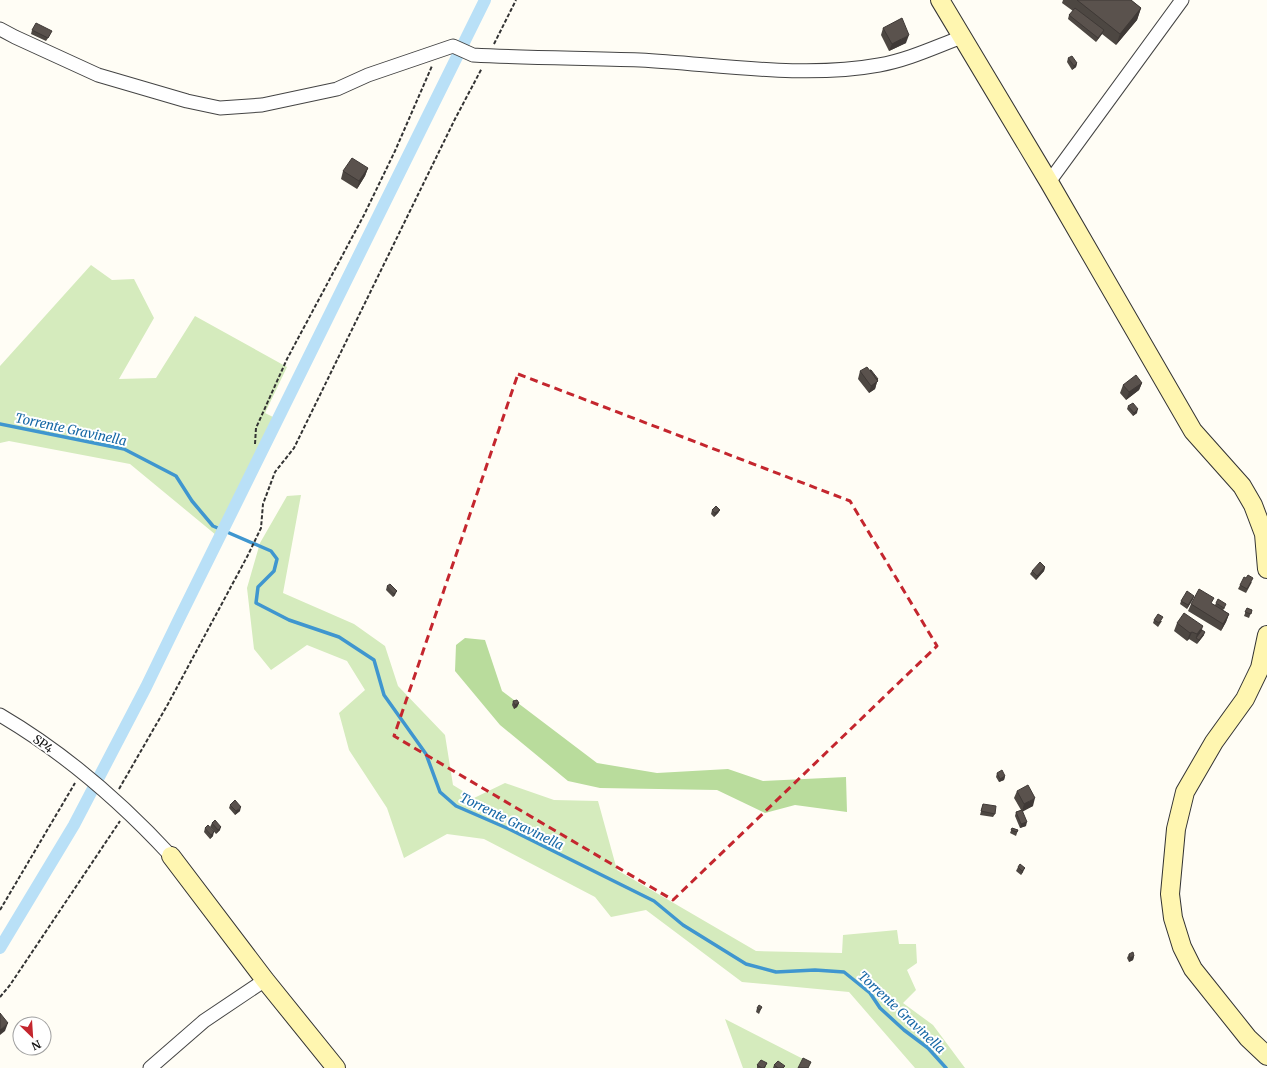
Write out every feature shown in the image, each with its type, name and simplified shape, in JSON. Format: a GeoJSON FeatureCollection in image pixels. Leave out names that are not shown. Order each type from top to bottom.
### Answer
{"type":"FeatureCollection","features":[{"type":"Feature","properties":{"kind":"street"},"geometry":{"type":"LineString","coordinates":[[940,0],[1049,182],[1193,430],[1242,486],[1253,505],[1264,534],[1267,569]]}},
{"type":"Feature","properties":{"kind":"street"},"geometry":{"type":"LineString","coordinates":[[1049,182],[1182,0]]}},
{"type":"Feature","properties":{"kind":"street"},"geometry":{"type":"LineString","coordinates":[[0,29],[98,74],[187,101],[220,108],[262,105],[338,89],[368,75],[453,46],[473,55],[489,56],[640,60],[768,69],[841,69],[880,65],[912,56],[962,37]]}},
{"type":"Feature","properties":{"kind":"street"},"geometry":{"type":"LineString","coordinates":[[1267,635],[1260,668],[1245,699],[1214,742],[1186,792],[1176,828],[1170,894],[1173,918],[1177,932],[1193,969],[1248,1038],[1267,1056]]}},
{"type":"Feature","properties":{"kind":"street","name":"SP4"},"geometry":{"type":"LineString","coordinates":[[0,715],[44,744],[100,789],[149,832],[171,856]]}},
{"type":"Feature","properties":{"kind":"street"},"geometry":{"type":"LineString","coordinates":[[171,856],[265,980],[336,1068]]}},
{"type":"Feature","properties":{"kind":"street"},"geometry":{"type":"LineString","coordinates":[[150,1068],[204,1021],[265,980]]}},
{"type":"Feature","properties":{"kind":"path"},"geometry":{"type":"LineString","coordinates":[[113,800],[168,704],[248,554],[261,528],[263,504],[275,472],[294,448],[455,119],[489,56],[516,0]]}},
{"type":"Feature","properties":{"kind":"path"},"geometry":{"type":"LineString","coordinates":[[255,444],[256,428],[287,360],[364,215],[395,151],[439,50]]}},
{"type":"Feature","properties":{"kind":"path"},"geometry":{"type":"LineString","coordinates":[[0,910],[64,799],[83,775]]}},
{"type":"Feature","properties":{"kind":"path"},"geometry":{"type":"LineString","coordinates":[[0,997],[10,985],[126,812]]}},
{"type":"Feature","properties":{"kind":"highlighted area"},"geometry":{"type":"Polygon","coordinates":[[[518,374],[850,501],[937,646],[673,900],[394,736],[518,374]]]}},
{"type":"Feature","properties":{"kind":"green space"},"geometry":{"type":"Polygon","coordinates":[[[91,265],[112,280],[134,279],[154,318],[119,379],[156,378],[195,316],[287,367],[265,413],[273,417],[216,535],[130,464],[9,441],[0,443],[0,366],[91,265]]]}},
{"type":"Feature","properties":{"kind":"green space"},"geometry":{"type":"Polygon","coordinates":[[[301,495],[283,593],[354,624],[385,646],[398,686],[445,735],[453,785],[474,798],[505,783],[554,800],[598,801],[617,870],[756,951],[842,953],[843,935],[897,930],[899,944],[916,944],[917,963],[907,970],[916,990],[903,1003],[933,1025],[965,1068],[915,1068],[849,992],[742,982],[646,910],[611,917],[595,897],[484,839],[447,834],[404,858],[387,808],[349,750],[339,713],[365,690],[347,661],[307,645],[271,670],[254,649],[247,588],[260,543],[287,496],[301,495]]]}},
{"type":"Feature","properties":{"kind":"green space"},"geometry":{"type":"Polygon","coordinates":[[[465,638],[485,640],[502,691],[597,763],[657,773],[728,769],[763,781],[846,777],[847,812],[795,805],[765,813],[717,790],[600,788],[568,781],[500,725],[455,671],[456,645],[465,638]]]}},
{"type":"Feature","properties":{"kind":"green space"},"geometry":{"type":"Polygon","coordinates":[[[725,1019],[811,1063],[808,1068],[743,1068],[725,1019]]]}},
{"type":"Feature","properties":{"kind":"building"},"geometry":{"type":"Polygon","coordinates":[[[1077,0],[1131,0],[1141,8],[1120,34],[1077,0]]]}},
{"type":"Feature","properties":{"kind":"building"},"geometry":{"type":"Polygon","coordinates":[[[1075,8],[1104,30],[1098,38],[1069,15],[1075,8]]]}},
{"type":"Feature","properties":{"kind":"building"},"geometry":{"type":"Polygon","coordinates":[[[902,18],[909,35],[892,44],[883,28],[902,18]]]}},
{"type":"Feature","properties":{"kind":"building"},"geometry":{"type":"Polygon","coordinates":[[[36,23],[52,31],[48,38],[32,30],[36,23]]]}},
{"type":"Feature","properties":{"kind":"building"},"geometry":{"type":"Polygon","coordinates":[[[1072,56],[1077,63],[1074,66],[1068,58],[1072,56]]]}},
{"type":"Feature","properties":{"kind":"building"},"geometry":{"type":"Polygon","coordinates":[[[352,158],[368,168],[359,181],[343,171],[352,158]]]}},
{"type":"Feature","properties":{"kind":"building"},"geometry":{"type":"Polygon","coordinates":[[[867,367],[878,381],[871,386],[860,371],[867,367]]]}},
{"type":"Feature","properties":{"kind":"building"},"geometry":{"type":"Polygon","coordinates":[[[870,370],[878,379],[877,380],[870,370]]]}},
{"type":"Feature","properties":{"kind":"building"},"geometry":{"type":"Polygon","coordinates":[[[1136,375],[1142,383],[1129,392],[1123,385],[1136,375]]]}},
{"type":"Feature","properties":{"kind":"building"},"geometry":{"type":"Polygon","coordinates":[[[1133,403],[1138,409],[1134,413],[1128,406],[1133,403]]]}},
{"type":"Feature","properties":{"kind":"building"},"geometry":{"type":"Polygon","coordinates":[[[716,506],[720,510],[715,513],[712,510],[716,506]]]}},
{"type":"Feature","properties":{"kind":"building"},"geometry":{"type":"Polygon","coordinates":[[[1040,562],[1045,567],[1037,576],[1032,571],[1040,562]]]}},
{"type":"Feature","properties":{"kind":"building"},"geometry":{"type":"Polygon","coordinates":[[[1248,575],[1253,578],[1247,589],[1240,585],[1244,577],[1246,578],[1248,575]]]}},
{"type":"Feature","properties":{"kind":"building"},"geometry":{"type":"Polygon","coordinates":[[[390,584],[397,591],[394,594],[387,586],[390,584]]]}},
{"type":"Feature","properties":{"kind":"building"},"geometry":{"type":"Polygon","coordinates":[[[1199,589],[1214,598],[1211,603],[1229,614],[1223,624],[1191,604],[1199,589]]]}},
{"type":"Feature","properties":{"kind":"building"},"geometry":{"type":"Polygon","coordinates":[[[1187,591],[1194,596],[1188,605],[1181,601],[1187,591]]]}},
{"type":"Feature","properties":{"kind":"building"},"geometry":{"type":"Polygon","coordinates":[[[1218,599],[1226,604],[1224,608],[1216,603],[1218,599]]]}},
{"type":"Feature","properties":{"kind":"building"},"geometry":{"type":"Polygon","coordinates":[[[1247,608],[1252,610],[1251,614],[1245,612],[1247,608]]]}},
{"type":"Feature","properties":{"kind":"building"},"geometry":{"type":"Polygon","coordinates":[[[1184,613],[1203,626],[1197,634],[1192,632],[1190,633],[1177,623],[1184,613]]]}},
{"type":"Feature","properties":{"kind":"building"},"geometry":{"type":"Polygon","coordinates":[[[1158,614],[1163,617],[1159,623],[1154,620],[1158,614]]]}},
{"type":"Feature","properties":{"kind":"building"},"geometry":{"type":"Polygon","coordinates":[[[1202,630],[1205,632],[1199,640],[1196,638],[1202,630]]]}},
{"type":"Feature","properties":{"kind":"building"},"geometry":{"type":"Polygon","coordinates":[[[517,700],[519,703],[515,705],[513,701],[517,700]]]}},
{"type":"Feature","properties":{"kind":"building"},"geometry":{"type":"Polygon","coordinates":[[[1002,770],[1005,776],[1000,779],[997,773],[1002,770]]]}},
{"type":"Feature","properties":{"kind":"building"},"geometry":{"type":"Polygon","coordinates":[[[1028,785],[1035,798],[1024,804],[1017,791],[1028,785]]]}},
{"type":"Feature","properties":{"kind":"building"},"geometry":{"type":"Polygon","coordinates":[[[235,800],[241,807],[236,811],[230,805],[235,800]]]}},
{"type":"Feature","properties":{"kind":"building"},"geometry":{"type":"Polygon","coordinates":[[[983,804],[996,806],[995,814],[981,811],[983,804]]]}},
{"type":"Feature","properties":{"kind":"building"},"geometry":{"type":"Polygon","coordinates":[[[1022,810],[1027,822],[1021,824],[1016,812],[1022,810]]]}},
{"type":"Feature","properties":{"kind":"building"},"geometry":{"type":"Polygon","coordinates":[[[215,820],[221,827],[218,830],[212,823],[215,820]]]}},
{"type":"Feature","properties":{"kind":"building"},"geometry":{"type":"Polygon","coordinates":[[[208,825],[214,832],[211,835],[205,828],[208,825]]]}},
{"type":"Feature","properties":{"kind":"building"},"geometry":{"type":"Polygon","coordinates":[[[1012,828],[1018,830],[1017,832],[1011,830],[1012,828]]]}},
{"type":"Feature","properties":{"kind":"building"},"geometry":{"type":"Polygon","coordinates":[[[1020,864],[1025,868],[1022,871],[1018,867],[1020,864]]]}},
{"type":"Feature","properties":{"kind":"building"},"geometry":{"type":"Polygon","coordinates":[[[1133,952],[1134,956],[1130,958],[1129,954],[1133,952]]]}},
{"type":"Feature","properties":{"kind":"building"},"geometry":{"type":"Polygon","coordinates":[[[759,1005],[762,1007],[760,1010],[757,1008],[759,1005]]]}},
{"type":"Feature","properties":{"kind":"building"},"geometry":{"type":"Polygon","coordinates":[[[0,1013],[8,1023],[0,1030],[0,1013]]]}},
{"type":"Feature","properties":{"kind":"building"},"geometry":{"type":"Polygon","coordinates":[[[803,1058],[811,1062],[808,1068],[798,1068],[803,1058]]]}},
{"type":"Feature","properties":{"kind":"building"},"geometry":{"type":"Polygon","coordinates":[[[761,1060],[767,1063],[764,1068],[757,1065],[761,1060]]]}},
{"type":"Feature","properties":{"kind":"building"},"geometry":{"type":"Polygon","coordinates":[[[778,1061],[785,1066],[783,1068],[778,1068],[774,1065],[778,1061]]]}},
{"type":"Feature","properties":{"kind":"waterway"},"geometry":{"type":"LineString","coordinates":[[0,948],[74,825],[146,687],[485,0]]}},
{"type":"Feature","properties":{"kind":"waterway","name":"Torrente Gravinella"},"geometry":{"type":"LineString","coordinates":[[0,424],[124,449],[176,476],[192,501],[213,526],[271,551],[277,559],[274,571],[258,587],[256,603],[289,620],[339,637],[374,660],[384,695],[426,754],[440,792],[456,806],[509,829],[654,901],[683,925],[746,964],[776,972],[815,970],[844,972],[870,993],[880,1008],[904,1030],[928,1048],[946,1068]]}}]}
